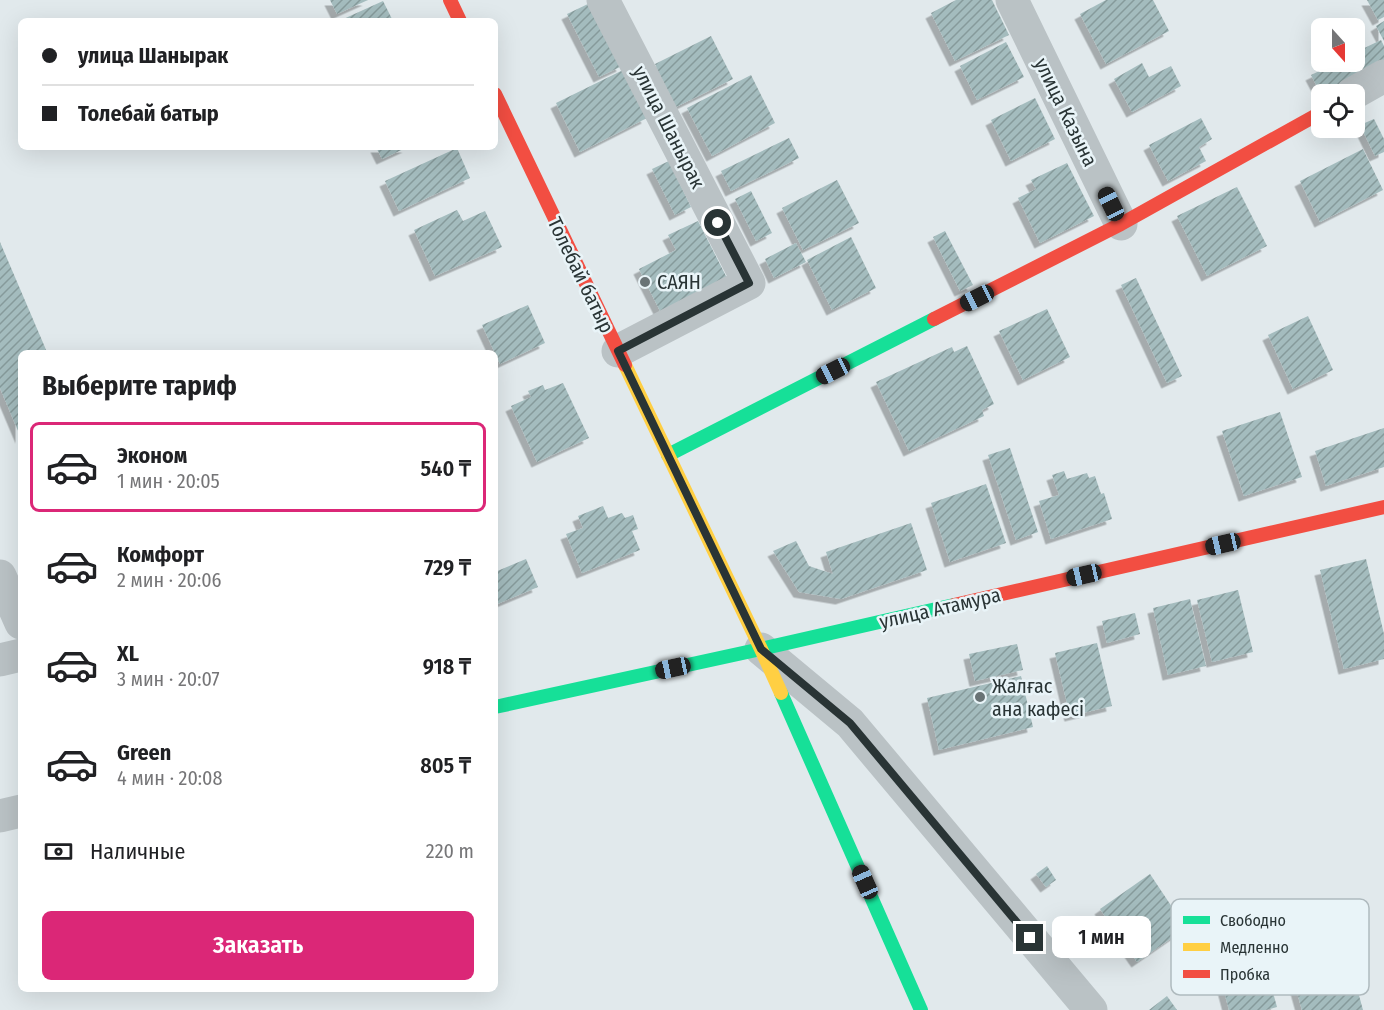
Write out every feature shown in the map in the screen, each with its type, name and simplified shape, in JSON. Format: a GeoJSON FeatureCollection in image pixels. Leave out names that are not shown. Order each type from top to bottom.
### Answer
{"type":"FeatureCollection","features":[{"type":"Feature","properties":{"kind":"street"},"geometry":{"type":"LineString","coordinates":[[450,0],[459,18]]}},
{"type":"Feature","properties":{"kind":"street","name":"улица Шанырак"},"geometry":{"type":"LineString","coordinates":[[603,0],[749,283],[618,351]]}},
{"type":"Feature","properties":{"kind":"street","name":"улица Казына"},"geometry":{"type":"LineString","coordinates":[[1012,0],[1121,224]]}},
{"type":"Feature","properties":{"kind":"street"},"geometry":{"type":"LineString","coordinates":[[1365,87],[1384,76]]}},
{"type":"Feature","properties":{"kind":"street","name":"Толебай батыр"},"geometry":{"type":"LineString","coordinates":[[498,100],[761,649],[921,1010]]}},
{"type":"Feature","properties":{"kind":"street"},"geometry":{"type":"LineString","coordinates":[[668,455],[1121,224],[1311,117]]}},
{"type":"Feature","properties":{"kind":"street","name":"улица Атамура"},"geometry":{"type":"LineString","coordinates":[[498,706],[1384,507]]}},
{"type":"Feature","properties":{"kind":"street"},"geometry":{"type":"LineString","coordinates":[[0,576],[18,616]]}},
{"type":"Feature","properties":{"kind":"street"},"geometry":{"type":"LineString","coordinates":[[761,649],[850,723],[1091,1010]]}},
{"type":"Feature","properties":{"kind":"street"},"geometry":{"type":"LineString","coordinates":[[0,660],[18,656]]}},
{"type":"Feature","properties":{"kind":"street"},"geometry":{"type":"LineString","coordinates":[[0,816],[18,812]]}},
{"type":"Feature","properties":{"kind":"building"},"geometry":{"type":"Polygon","coordinates":[[[330,0],[368,0],[337,14],[330,0]]]}},
{"type":"Feature","properties":{"kind":"building"},"geometry":{"type":"Polygon","coordinates":[[[956,0],[992,0],[1009,35],[955,61],[931,13],[956,0]]]}},
{"type":"Feature","properties":{"kind":"building"},"geometry":{"type":"Polygon","coordinates":[[[1106,0],[1153,0],[1169,31],[1106,64],[1080,14],[1106,0]]]}},
{"type":"Feature","properties":{"kind":"building"},"geometry":{"type":"Polygon","coordinates":[[[1367,0],[1384,0],[1384,17],[1378,20],[1367,0]]]}},
{"type":"Feature","properties":{"kind":"building"},"geometry":{"type":"Polygon","coordinates":[[[383,1],[392,18],[346,18],[383,1]]]}},
{"type":"Feature","properties":{"kind":"building"},"geometry":{"type":"Polygon","coordinates":[[[590,3],[622,66],[599,77],[567,14],[590,3]]]}},
{"type":"Feature","properties":{"kind":"building"},"geometry":{"type":"Polygon","coordinates":[[[1384,21],[1384,41],[1376,26],[1384,21]]]}},
{"type":"Feature","properties":{"kind":"building"},"geometry":{"type":"Polygon","coordinates":[[[711,36],[733,79],[676,107],[655,64],[711,36]]]}},
{"type":"Feature","properties":{"kind":"building"},"geometry":{"type":"Polygon","coordinates":[[[1381,40],[1384,46],[1384,67],[1349,84],[1316,84],[1311,75],[1317,72],[1365,72],[1365,48],[1381,40]]]}},
{"type":"Feature","properties":{"kind":"building"},"geometry":{"type":"Polygon","coordinates":[[[1006,42],[1024,77],[977,100],[960,66],[1006,42]]]}},
{"type":"Feature","properties":{"kind":"building"},"geometry":{"type":"Polygon","coordinates":[[[1142,63],[1149,77],[1171,66],[1181,86],[1132,112],[1114,79],[1142,63]]]}},
{"type":"Feature","properties":{"kind":"building"},"geometry":{"type":"Polygon","coordinates":[[[623,70],[647,118],[580,152],[556,103],[623,70]]]}},
{"type":"Feature","properties":{"kind":"building"},"geometry":{"type":"Polygon","coordinates":[[[751,75],[775,123],[712,156],[687,108],[751,75]]]}},
{"type":"Feature","properties":{"kind":"building"},"geometry":{"type":"Polygon","coordinates":[[[1035,98],[1055,139],[1011,161],[991,120],[1035,98]]]}},
{"type":"Feature","properties":{"kind":"building"},"geometry":{"type":"Polygon","coordinates":[[[1201,118],[1212,139],[1199,147],[1206,161],[1168,181],[1149,145],[1201,118]]]}},
{"type":"Feature","properties":{"kind":"building"},"geometry":{"type":"Polygon","coordinates":[[[1374,119],[1384,139],[1384,152],[1375,156],[1365,135],[1365,123],[1374,119]]]}},
{"type":"Feature","properties":{"kind":"building"},"geometry":{"type":"Polygon","coordinates":[[[789,138],[799,158],[731,191],[721,171],[789,138]]]}},
{"type":"Feature","properties":{"kind":"building"},"geometry":{"type":"Polygon","coordinates":[[[1363,149],[1383,190],[1320,222],[1300,181],[1363,149]]]}},
{"type":"Feature","properties":{"kind":"building"},"geometry":{"type":"Polygon","coordinates":[[[378,150],[402,150],[382,159],[378,150]]]}},
{"type":"Feature","properties":{"kind":"building"},"geometry":{"type":"Polygon","coordinates":[[[453,150],[458,150],[470,178],[399,211],[385,181],[453,150]]]}},
{"type":"Feature","properties":{"kind":"building"},"geometry":{"type":"Polygon","coordinates":[[[669,161],[691,207],[675,215],[652,169],[669,161]]]}},
{"type":"Feature","properties":{"kind":"building"},"geometry":{"type":"Polygon","coordinates":[[[1067,163],[1094,216],[1040,243],[1018,198],[1036,189],[1031,180],[1067,163]]]}},
{"type":"Feature","properties":{"kind":"building"},"geometry":{"type":"Polygon","coordinates":[[[837,180],[859,223],[803,250],[782,208],[837,180]]]}},
{"type":"Feature","properties":{"kind":"building"},"geometry":{"type":"Polygon","coordinates":[[[1237,187],[1267,246],[1207,276],[1177,216],[1237,187]]]}},
{"type":"Feature","properties":{"kind":"building"},"geometry":{"type":"Polygon","coordinates":[[[751,191],[772,233],[756,241],[735,199],[751,191]]]}},
{"type":"Feature","properties":{"kind":"building"},"geometry":{"type":"Polygon","coordinates":[[[457,210],[463,221],[485,211],[502,247],[435,276],[414,230],[457,210]]]}},
{"type":"Feature","properties":{"kind":"building"},"geometry":{"type":"Polygon","coordinates":[[[698,221],[729,282],[662,315],[639,269],[676,250],[668,235],[698,221]]]}},
{"type":"Feature","properties":{"kind":"building"},"geometry":{"type":"Polygon","coordinates":[[[945,231],[973,285],[960,291],[933,237],[945,231]]]}},
{"type":"Feature","properties":{"kind":"building"},"geometry":{"type":"Polygon","coordinates":[[[851,237],[876,288],[832,310],[807,260],[851,237]]]}},
{"type":"Feature","properties":{"kind":"building"},"geometry":{"type":"Polygon","coordinates":[[[0,242],[46,350],[18,350],[18,431],[0,388],[0,242]]]}},
{"type":"Feature","properties":{"kind":"building"},"geometry":{"type":"Polygon","coordinates":[[[796,243],[806,262],[774,278],[765,259],[796,243]]]}},
{"type":"Feature","properties":{"kind":"building"},"geometry":{"type":"Polygon","coordinates":[[[1136,278],[1182,376],[1167,383],[1121,285],[1136,278]]]}},
{"type":"Feature","properties":{"kind":"building"},"geometry":{"type":"Polygon","coordinates":[[[528,305],[545,343],[500,364],[498,350],[494,350],[482,325],[528,305]]]}},
{"type":"Feature","properties":{"kind":"building"},"geometry":{"type":"Polygon","coordinates":[[[1047,309],[1070,357],[1023,380],[999,331],[1047,309]]]}},
{"type":"Feature","properties":{"kind":"building"},"geometry":{"type":"Polygon","coordinates":[[[1308,316],[1333,370],[1293,389],[1268,335],[1308,316]]]}},
{"type":"Feature","properties":{"kind":"building"},"geometry":{"type":"Polygon","coordinates":[[[967,346],[994,404],[982,410],[984,416],[909,451],[876,382],[952,347],[954,352],[967,346]]]}},
{"type":"Feature","properties":{"kind":"building"},"geometry":{"type":"Polygon","coordinates":[[[563,383],[589,438],[537,462],[511,406],[531,397],[528,391],[543,385],[545,390],[563,383]]]}},
{"type":"Feature","properties":{"kind":"building"},"geometry":{"type":"Polygon","coordinates":[[[1280,412],[1302,477],[1244,496],[1222,431],[1280,412]]]}},
{"type":"Feature","properties":{"kind":"building"},"geometry":{"type":"Polygon","coordinates":[[[1384,428],[1384,467],[1326,486],[1315,451],[1384,428]]]}},
{"type":"Feature","properties":{"kind":"building"},"geometry":{"type":"Polygon","coordinates":[[[1010,448],[1038,532],[1016,540],[988,455],[1010,448]]]}},
{"type":"Feature","properties":{"kind":"building"},"geometry":{"type":"Polygon","coordinates":[[[1064,471],[1067,479],[1087,473],[1089,478],[1095,476],[1101,494],[1104,493],[1112,519],[1051,539],[1039,501],[1059,495],[1052,475],[1064,471]]]}},
{"type":"Feature","properties":{"kind":"building"},"geometry":{"type":"Polygon","coordinates":[[[986,484],[1006,543],[950,562],[931,503],[986,484]]]}},
{"type":"Feature","properties":{"kind":"building"},"geometry":{"type":"Polygon","coordinates":[[[603,506],[608,518],[622,513],[625,518],[633,515],[638,529],[632,531],[640,550],[582,573],[566,534],[583,528],[578,516],[603,506]]]}},
{"type":"Feature","properties":{"kind":"building"},"geometry":{"type":"Polygon","coordinates":[[[911,523],[927,570],[841,599],[799,592],[773,551],[796,541],[809,566],[833,574],[826,552],[911,523]]]}},
{"type":"Feature","properties":{"kind":"building"},"geometry":{"type":"Polygon","coordinates":[[[526,559],[538,587],[498,604],[498,571],[526,559]]]}},
{"type":"Feature","properties":{"kind":"building"},"geometry":{"type":"Polygon","coordinates":[[[1366,559],[1384,634],[1384,659],[1344,669],[1320,570],[1366,559]]]}},
{"type":"Feature","properties":{"kind":"building"},"geometry":{"type":"Polygon","coordinates":[[[1238,590],[1253,652],[1212,662],[1197,600],[1238,590]]]}},
{"type":"Feature","properties":{"kind":"building"},"geometry":{"type":"Polygon","coordinates":[[[1190,599],[1206,666],[1168,675],[1153,608],[1190,599]]]}},
{"type":"Feature","properties":{"kind":"building"},"geometry":{"type":"Polygon","coordinates":[[[1135,613],[1140,634],[1107,643],[1102,621],[1135,613]]]}},
{"type":"Feature","properties":{"kind":"building"},"geometry":{"type":"Polygon","coordinates":[[[1097,643],[1112,706],[1070,716],[1055,653],[1097,643]]]}},
{"type":"Feature","properties":{"kind":"building"},"geometry":{"type":"Polygon","coordinates":[[[1017,644],[1023,670],[975,681],[969,654],[1017,644]]]}},
{"type":"Feature","properties":{"kind":"building"},"geometry":{"type":"Polygon","coordinates":[[[1021,676],[1033,727],[939,750],[927,698],[1021,676]]]}},
{"type":"Feature","properties":{"kind":"building"},"geometry":{"type":"Polygon","coordinates":[[[1047,866],[1056,880],[1046,887],[1036,874],[1047,866]]]}},
{"type":"Feature","properties":{"kind":"building"},"geometry":{"type":"Polygon","coordinates":[[[1150,874],[1171,906],[1171,938],[1137,962],[1100,909],[1150,874]]]}},
{"type":"Feature","properties":{"kind":"building"},"geometry":{"type":"Polygon","coordinates":[[[1225,995],[1274,995],[1277,1007],[1266,1010],[1229,1010],[1225,995]]]}},
{"type":"Feature","properties":{"kind":"building"},"geometry":{"type":"Polygon","coordinates":[[[1298,995],[1359,995],[1363,1010],[1302,1010],[1298,995]]]}},
{"type":"Feature","properties":{"kind":"building"},"geometry":{"type":"Polygon","coordinates":[[[1167,996],[1177,1010],[1149,1010],[1167,996]]]}},
{"type":"Feature","properties":{"kind":"traffic: fast"},"geometry":{"type":"LineString","coordinates":[[668,455],[934,319]]}},
{"type":"Feature","properties":{"kind":"traffic: fast"},"geometry":{"type":"LineString","coordinates":[[498,706],[954,605]]}},
{"type":"Feature","properties":{"kind":"traffic: fast"},"geometry":{"type":"LineString","coordinates":[[781,693],[921,1010]]}},
{"type":"Feature","properties":{"kind":"traffic: slow"},"geometry":{"type":"LineString","coordinates":[[625,365],[781,693]]}},
{"type":"Feature","properties":{"kind":"traffic: jam"},"geometry":{"type":"LineString","coordinates":[[450,0],[459,18]]}},
{"type":"Feature","properties":{"kind":"traffic: jam"},"geometry":{"type":"LineString","coordinates":[[498,100],[625,365]]}},
{"type":"Feature","properties":{"kind":"traffic: jam"},"geometry":{"type":"LineString","coordinates":[[934,319],[1121,224],[1311,118]]}},
{"type":"Feature","properties":{"kind":"traffic: jam"},"geometry":{"type":"LineString","coordinates":[[954,605],[1384,507]]}},
{"type":"Feature","properties":{"kind":"place","name":"САЯН"},"geometry":{"type":"Point","coordinates":[645,282]}},
{"type":"Feature","properties":{"kind":"place","name":"Жалғас ана кафесі"},"geometry":{"type":"Point","coordinates":[980,697]}},
{"type":"Feature","properties":{"kind":"route"},"geometry":{"type":"LineString","coordinates":[[718,223],[749,283],[618,351],[761,649],[850,723],[1030,938]]}}]}
